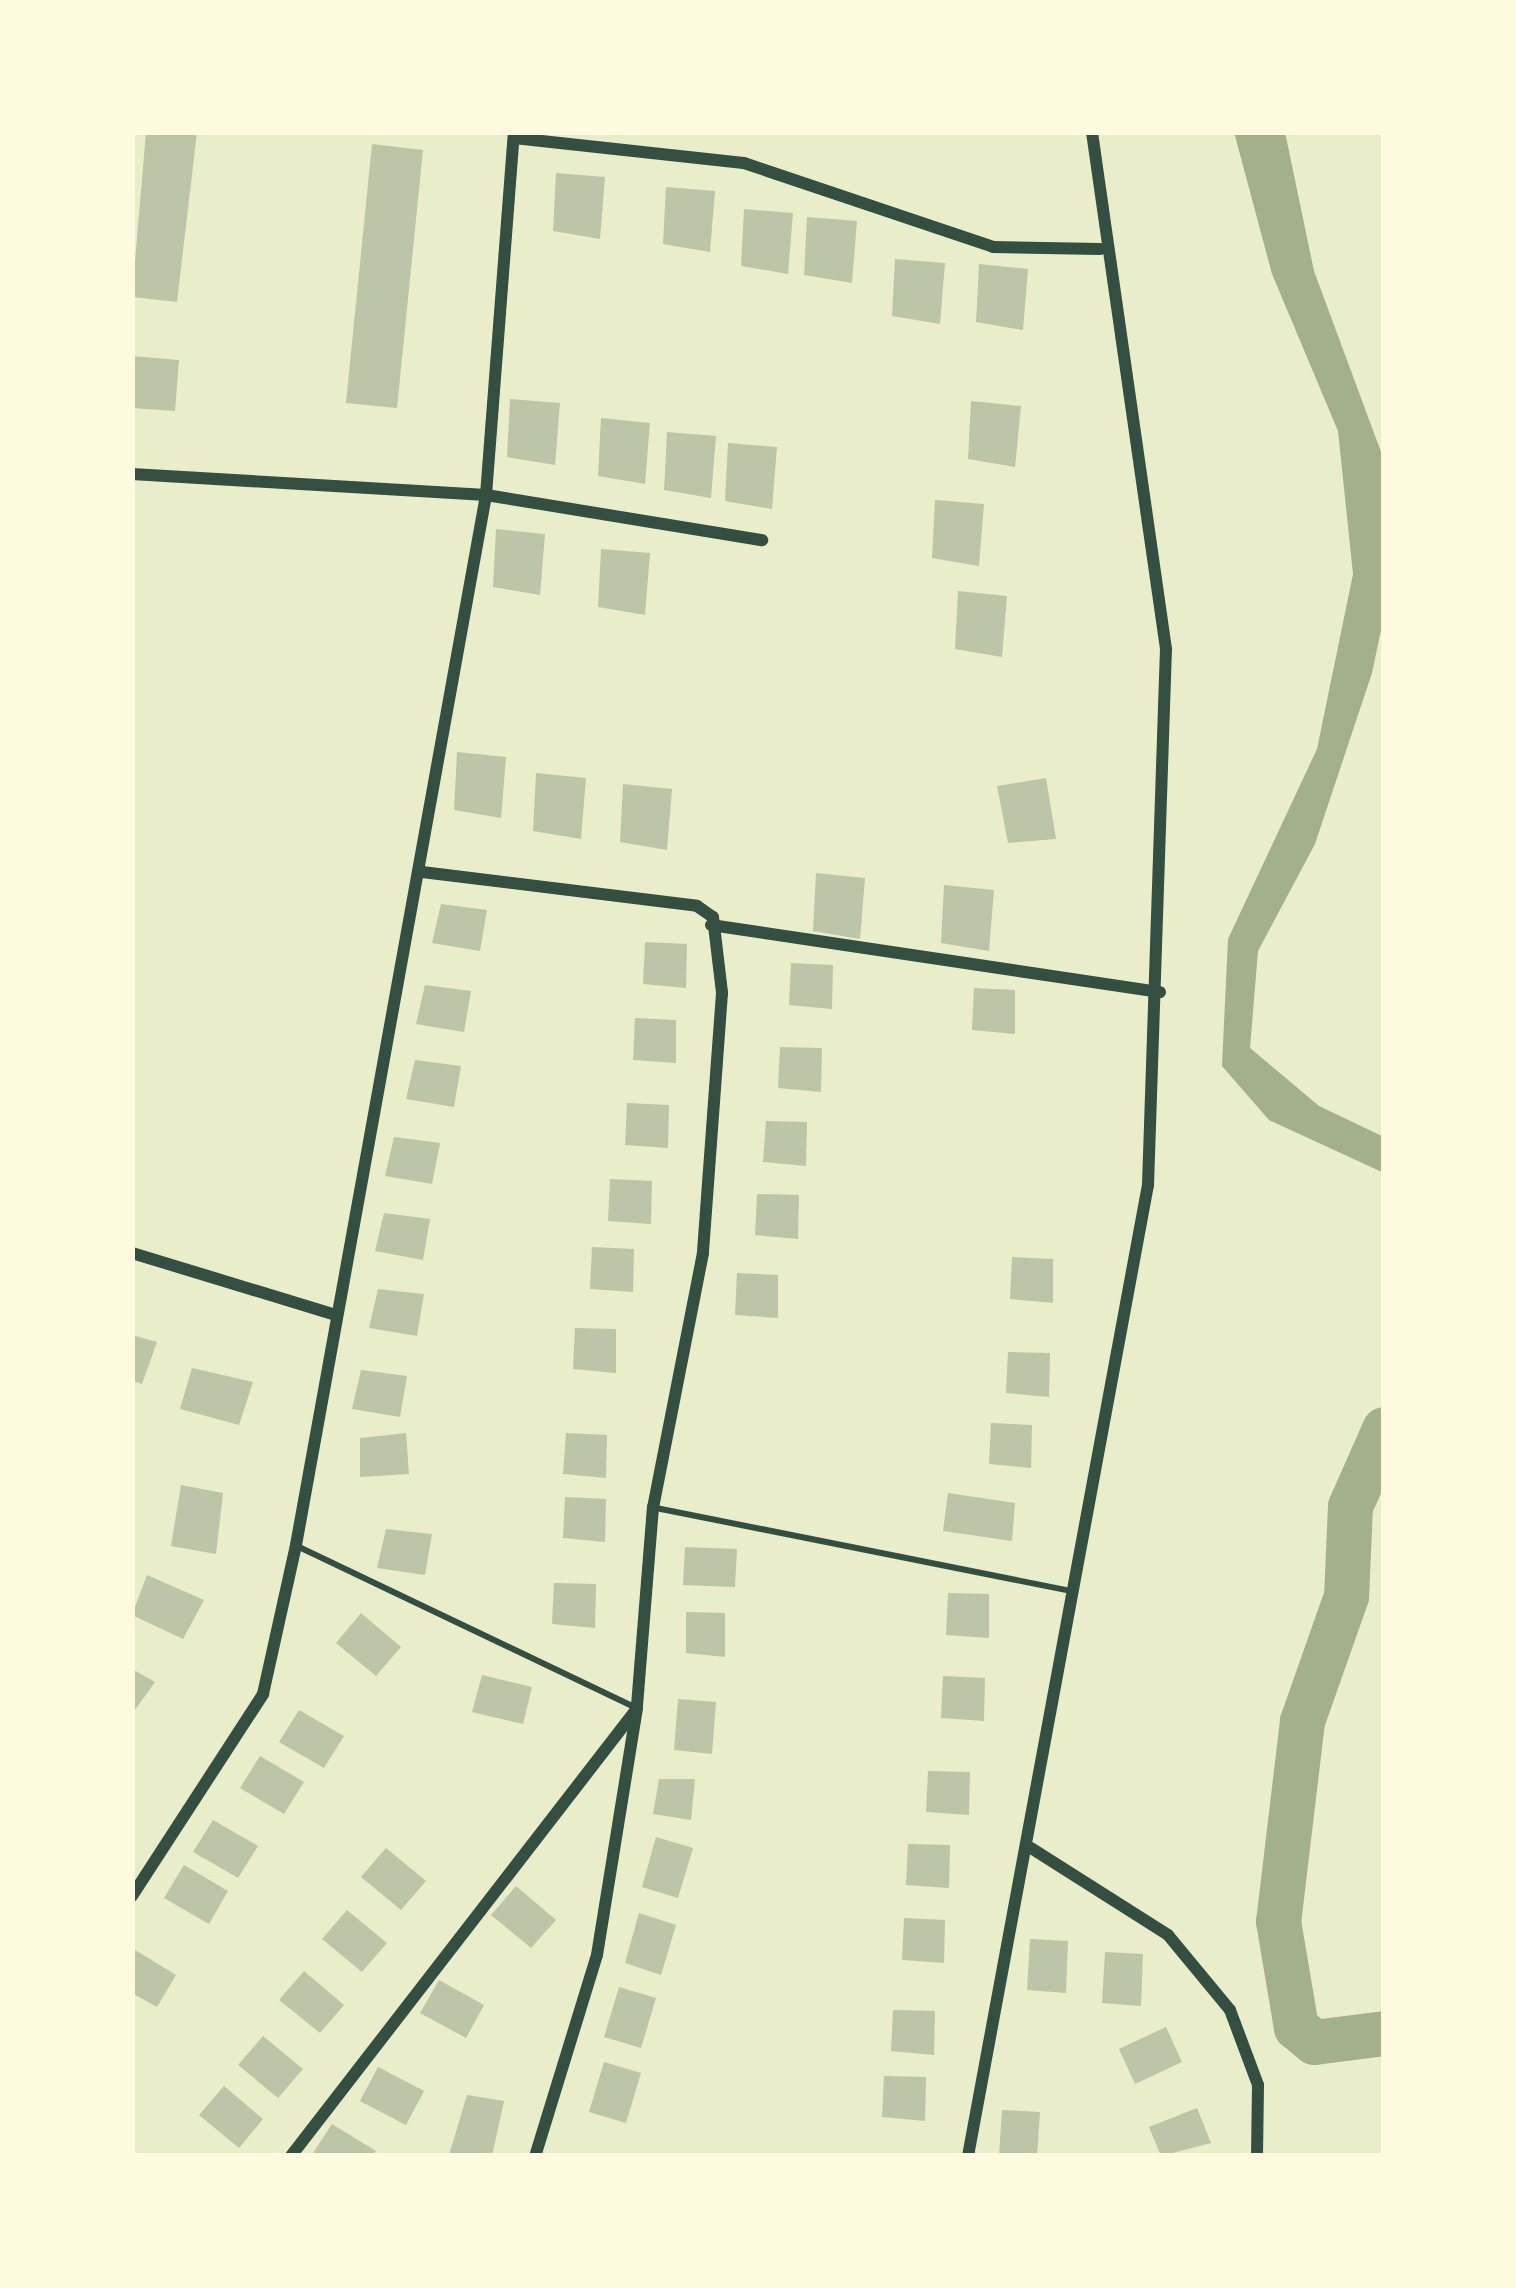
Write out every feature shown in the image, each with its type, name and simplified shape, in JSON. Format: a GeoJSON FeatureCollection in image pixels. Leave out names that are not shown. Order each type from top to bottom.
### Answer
{"type":"FeatureCollection","features":[{"type":"Feature","properties":{"kind":"street"},"geometry":{"type":"LineString","coordinates":[[968,2156],[1031,1848],[1072,1592],[1148,1185],[1160,992],[1166,649],[1100,249],[1092,132]]}},
{"type":"Feature","properties":{"kind":"street"},"geometry":{"type":"LineString","coordinates":[[132,1896],[262,1694],[296,1546],[422,872],[486,495],[514,135],[744,163],[993,247],[1100,249]]}},
{"type":"Feature","properties":{"kind":"street"},"geometry":{"type":"LineString","coordinates":[[132,474],[486,495],[762,540]]}},
{"type":"Feature","properties":{"kind":"street"},"geometry":{"type":"LineString","coordinates":[[422,872],[656,896],[697,906],[711,925],[722,993],[703,1253],[652,1508],[637,1708],[597,1955],[535,2156]]}},
{"type":"Feature","properties":{"kind":"street"},"geometry":{"type":"LineString","coordinates":[[711,925],[1160,992]]}},
{"type":"Feature","properties":{"kind":"street"},"geometry":{"type":"LineString","coordinates":[[132,1253],[336,1315]]}},
{"type":"Feature","properties":{"kind":"street"},"geometry":{"type":"LineString","coordinates":[[291,2156],[637,1708]]}},
{"type":"Feature","properties":{"kind":"street"},"geometry":{"type":"LineString","coordinates":[[1031,1848],[1168,1935],[1230,2010],[1258,2085],[1257,2156]]}},
{"type":"Feature","properties":{"kind":"lane"},"geometry":{"type":"LineString","coordinates":[[652,1508],[1072,1592]]}},
{"type":"Feature","properties":{"kind":"lane"},"geometry":{"type":"LineString","coordinates":[[296,1546],[637,1708]]}},
{"type":"Feature","properties":{"kind":"shaded area"},"geometry":{"type":"Polygon","coordinates":[[[1234,132],[1285,132],[1314,271],[1384,460],[1384,616],[1372,673],[1315,844],[1258,951],[1250,1048],[1319,1106],[1384,1137],[1384,1173],[1269,1120],[1222,1066],[1228,939],[1317,749],[1353,574],[1338,431],[1272,274],[1234,132]]]}},
{"type":"Feature","properties":{"kind":"building"},"geometry":{"type":"Polygon","coordinates":[[[146,132],[197,132],[177,302],[132,297],[146,132]]]}},
{"type":"Feature","properties":{"kind":"building"},"geometry":{"type":"Polygon","coordinates":[[[372,144],[423,150],[397,408],[346,403],[372,144]]]}},
{"type":"Feature","properties":{"kind":"building"},"geometry":{"type":"Polygon","coordinates":[[[556,173],[605,177],[600,239],[553,231],[556,173]]]}},
{"type":"Feature","properties":{"kind":"building"},"geometry":{"type":"Polygon","coordinates":[[[666,187],[715,191],[710,252],[663,244],[666,187]]]}},
{"type":"Feature","properties":{"kind":"building"},"geometry":{"type":"Polygon","coordinates":[[[744,209],[793,213],[788,274],[741,266],[744,209]]]}},
{"type":"Feature","properties":{"kind":"building"},"geometry":{"type":"Polygon","coordinates":[[[807,217],[857,221],[852,283],[804,275],[807,217]]]}},
{"type":"Feature","properties":{"kind":"building"},"geometry":{"type":"Polygon","coordinates":[[[895,259],[945,263],[940,324],[892,316],[895,259]]]}},
{"type":"Feature","properties":{"kind":"building"},"geometry":{"type":"Polygon","coordinates":[[[979,264],[1028,269],[1023,330],[976,322],[979,264]]]}},
{"type":"Feature","properties":{"kind":"building"},"geometry":{"type":"Polygon","coordinates":[[[132,356],[179,360],[175,411],[132,408],[132,356]]]}},
{"type":"Feature","properties":{"kind":"building"},"geometry":{"type":"Polygon","coordinates":[[[510,399],[560,403],[555,465],[507,457],[510,399]]]}},
{"type":"Feature","properties":{"kind":"building"},"geometry":{"type":"Polygon","coordinates":[[[971,401],[1021,406],[1015,467],[968,459],[971,401]]]}},
{"type":"Feature","properties":{"kind":"building"},"geometry":{"type":"Polygon","coordinates":[[[601,418],[650,423],[645,484],[598,476],[601,418]]]}},
{"type":"Feature","properties":{"kind":"building"},"geometry":{"type":"Polygon","coordinates":[[[667,432],[716,436],[711,498],[664,490],[667,432]]]}},
{"type":"Feature","properties":{"kind":"building"},"geometry":{"type":"Polygon","coordinates":[[[728,443],[777,447],[772,509],[725,501],[728,443]]]}},
{"type":"Feature","properties":{"kind":"building"},"geometry":{"type":"Polygon","coordinates":[[[935,500],[984,504],[979,566],[932,558],[935,500]]]}},
{"type":"Feature","properties":{"kind":"building"},"geometry":{"type":"Polygon","coordinates":[[[496,529],[545,534],[540,595],[493,587],[496,529]]]}},
{"type":"Feature","properties":{"kind":"building"},"geometry":{"type":"Polygon","coordinates":[[[601,549],[650,553],[645,615],[598,607],[601,549]]]}},
{"type":"Feature","properties":{"kind":"building"},"geometry":{"type":"Polygon","coordinates":[[[958,591],[1007,596],[1002,657],[955,649],[958,591]]]}},
{"type":"Feature","properties":{"kind":"building"},"geometry":{"type":"Polygon","coordinates":[[[457,752],[506,757],[501,818],[454,810],[457,752]]]}},
{"type":"Feature","properties":{"kind":"building"},"geometry":{"type":"Polygon","coordinates":[[[536,773],[586,778],[581,839],[533,831],[536,773]]]}},
{"type":"Feature","properties":{"kind":"building"},"geometry":{"type":"Polygon","coordinates":[[[1046,778],[1056,839],[1008,843],[997,786],[1046,778]]]}},
{"type":"Feature","properties":{"kind":"building"},"geometry":{"type":"Polygon","coordinates":[[[623,784],[672,789],[667,850],[620,842],[623,784]]]}},
{"type":"Feature","properties":{"kind":"building"},"geometry":{"type":"Polygon","coordinates":[[[816,873],[865,878],[860,939],[813,931],[816,873]]]}},
{"type":"Feature","properties":{"kind":"building"},"geometry":{"type":"Polygon","coordinates":[[[944,885],[994,890],[989,951],[941,943],[944,885]]]}},
{"type":"Feature","properties":{"kind":"building"},"geometry":{"type":"Polygon","coordinates":[[[441,904],[487,910],[480,951],[432,943],[441,904]]]}},
{"type":"Feature","properties":{"kind":"building"},"geometry":{"type":"Polygon","coordinates":[[[645,942],[687,944],[686,988],[643,984],[645,942]]]}},
{"type":"Feature","properties":{"kind":"building"},"geometry":{"type":"Polygon","coordinates":[[[791,963],[833,965],[832,1009],[789,1005],[791,963]]]}},
{"type":"Feature","properties":{"kind":"building"},"geometry":{"type":"Polygon","coordinates":[[[425,985],[471,991],[464,1032],[416,1024],[425,985]]]}},
{"type":"Feature","properties":{"kind":"building"},"geometry":{"type":"Polygon","coordinates":[[[974,988],[1015,990],[1015,1034],[972,1030],[974,988]]]}},
{"type":"Feature","properties":{"kind":"building"},"geometry":{"type":"Polygon","coordinates":[[[635,1018],[676,1020],[676,1063],[633,1060],[635,1018]]]}},
{"type":"Feature","properties":{"kind":"building"},"geometry":{"type":"Polygon","coordinates":[[[780,1047],[822,1048],[821,1092],[778,1088],[780,1047]]]}},
{"type":"Feature","properties":{"kind":"building"},"geometry":{"type":"Polygon","coordinates":[[[415,1060],[461,1066],[454,1107],[406,1099],[415,1060]]]}},
{"type":"Feature","properties":{"kind":"building"},"geometry":{"type":"Polygon","coordinates":[[[627,1103],[669,1105],[668,1148],[625,1145],[627,1103]]]}},
{"type":"Feature","properties":{"kind":"building"},"geometry":{"type":"Polygon","coordinates":[[[766,1121],[807,1122],[806,1166],[763,1162],[766,1121]]]}},
{"type":"Feature","properties":{"kind":"building"},"geometry":{"type":"Polygon","coordinates":[[[394,1137],[440,1143],[432,1184],[385,1176],[394,1137]]]}},
{"type":"Feature","properties":{"kind":"building"},"geometry":{"type":"Polygon","coordinates":[[[610,1179],[652,1181],[651,1224],[608,1221],[610,1179]]]}},
{"type":"Feature","properties":{"kind":"building"},"geometry":{"type":"Polygon","coordinates":[[[757,1194],[799,1195],[798,1239],[755,1235],[757,1194]]]}},
{"type":"Feature","properties":{"kind":"building"},"geometry":{"type":"Polygon","coordinates":[[[384,1213],[430,1219],[423,1260],[375,1251],[384,1213]]]}},
{"type":"Feature","properties":{"kind":"building"},"geometry":{"type":"Polygon","coordinates":[[[592,1247],[634,1249],[633,1292],[590,1289],[592,1247]]]}},
{"type":"Feature","properties":{"kind":"building"},"geometry":{"type":"Polygon","coordinates":[[[1012,1257],[1053,1259],[1053,1303],[1010,1299],[1012,1257]]]}},
{"type":"Feature","properties":{"kind":"building"},"geometry":{"type":"Polygon","coordinates":[[[737,1273],[778,1275],[778,1318],[735,1315],[737,1273]]]}},
{"type":"Feature","properties":{"kind":"building"},"geometry":{"type":"Polygon","coordinates":[[[378,1289],[424,1294],[417,1336],[369,1328],[378,1289]]]}},
{"type":"Feature","properties":{"kind":"building"},"geometry":{"type":"Polygon","coordinates":[[[575,1328],[616,1329],[616,1373],[573,1369],[575,1328]]]}},
{"type":"Feature","properties":{"kind":"building"},"geometry":{"type":"Polygon","coordinates":[[[132,1335],[157,1342],[142,1384],[132,1381],[132,1335]]]}},
{"type":"Feature","properties":{"kind":"building"},"geometry":{"type":"Polygon","coordinates":[[[1008,1352],[1050,1353],[1049,1397],[1006,1393],[1008,1352]]]}},
{"type":"Feature","properties":{"kind":"building"},"geometry":{"type":"Polygon","coordinates":[[[192,1368],[253,1382],[239,1425],[180,1409],[192,1368]]]}},
{"type":"Feature","properties":{"kind":"building"},"geometry":{"type":"Polygon","coordinates":[[[361,1370],[407,1376],[400,1417],[352,1409],[361,1370]]]}},
{"type":"Feature","properties":{"kind":"building"},"geometry":{"type":"Polygon","coordinates":[[[991,1423],[1032,1425],[1031,1468],[989,1464],[991,1423]]]}},
{"type":"Feature","properties":{"kind":"building"},"geometry":{"type":"Polygon","coordinates":[[[406,1433],[409,1474],[360,1477],[360,1438],[406,1433]]]}},
{"type":"Feature","properties":{"kind":"building"},"geometry":{"type":"Polygon","coordinates":[[[566,1433],[607,1435],[606,1478],[563,1474],[566,1433]]]}},
{"type":"Feature","properties":{"kind":"building"},"geometry":{"type":"Polygon","coordinates":[[[181,1485],[223,1493],[216,1554],[171,1546],[181,1485]]]}},
{"type":"Feature","properties":{"kind":"building"},"geometry":{"type":"Polygon","coordinates":[[[948,1493],[1015,1503],[1012,1541],[943,1531],[948,1493]]]}},
{"type":"Feature","properties":{"kind":"building"},"geometry":{"type":"Polygon","coordinates":[[[565,1497],[606,1499],[605,1542],[563,1538],[565,1497]]]}},
{"type":"Feature","properties":{"kind":"building"},"geometry":{"type":"Polygon","coordinates":[[[386,1529],[432,1534],[425,1575],[377,1568],[386,1529]]]}},
{"type":"Feature","properties":{"kind":"building"},"geometry":{"type":"Polygon","coordinates":[[[685,1547],[737,1549],[735,1587],[683,1585],[685,1547]]]}},
{"type":"Feature","properties":{"kind":"building"},"geometry":{"type":"Polygon","coordinates":[[[147,1575],[204,1600],[183,1639],[132,1615],[147,1575]]]}},
{"type":"Feature","properties":{"kind":"building"},"geometry":{"type":"Polygon","coordinates":[[[554,1583],[596,1584],[595,1628],[552,1624],[554,1583]]]}},
{"type":"Feature","properties":{"kind":"building"},"geometry":{"type":"Polygon","coordinates":[[[948,1593],[989,1594],[989,1638],[946,1635],[948,1593]]]}},
{"type":"Feature","properties":{"kind":"building"},"geometry":{"type":"Polygon","coordinates":[[[686,1612],[725,1613],[725,1657],[686,1653],[686,1612]]]}},
{"type":"Feature","properties":{"kind":"building"},"geometry":{"type":"Polygon","coordinates":[[[361,1613],[401,1647],[376,1676],[336,1643],[361,1613]]]}},
{"type":"Feature","properties":{"kind":"building"},"geometry":{"type":"Polygon","coordinates":[[[132,1669],[155,1682],[132,1714],[132,1669]]]}},
{"type":"Feature","properties":{"kind":"building"},"geometry":{"type":"Polygon","coordinates":[[[482,1675],[532,1687],[523,1724],[472,1712],[482,1675]]]}},
{"type":"Feature","properties":{"kind":"building"},"geometry":{"type":"Polygon","coordinates":[[[943,1676],[985,1678],[984,1721],[941,1718],[943,1676]]]}},
{"type":"Feature","properties":{"kind":"building"},"geometry":{"type":"Polygon","coordinates":[[[678,1699],[716,1702],[712,1754],[674,1750],[678,1699]]]}},
{"type":"Feature","properties":{"kind":"building"},"geometry":{"type":"Polygon","coordinates":[[[299,1710],[344,1736],[324,1768],[279,1742],[299,1710]]]}},
{"type":"Feature","properties":{"kind":"building"},"geometry":{"type":"Polygon","coordinates":[[[260,1756],[304,1782],[284,1814],[240,1788],[260,1756]]]}},
{"type":"Feature","properties":{"kind":"building"},"geometry":{"type":"Polygon","coordinates":[[[928,1771],[970,1772],[969,1815],[926,1812],[928,1771]]]}},
{"type":"Feature","properties":{"kind":"building"},"geometry":{"type":"Polygon","coordinates":[[[659,1779],[695,1779],[691,1820],[653,1814],[659,1779]]]}},
{"type":"Feature","properties":{"kind":"building"},"geometry":{"type":"Polygon","coordinates":[[[213,1820],[258,1846],[238,1878],[193,1852],[213,1820]]]}},
{"type":"Feature","properties":{"kind":"building"},"geometry":{"type":"Polygon","coordinates":[[[656,1837],[693,1848],[678,1898],[642,1887],[656,1837]]]}},
{"type":"Feature","properties":{"kind":"building"},"geometry":{"type":"Polygon","coordinates":[[[908,1844],[950,1845],[949,1888],[906,1885],[908,1844]]]}},
{"type":"Feature","properties":{"kind":"building"},"geometry":{"type":"Polygon","coordinates":[[[386,1848],[426,1881],[401,1910],[361,1877],[386,1848]]]}},
{"type":"Feature","properties":{"kind":"building"},"geometry":{"type":"Polygon","coordinates":[[[184,1865],[228,1891],[209,1924],[164,1898],[184,1865]]]}},
{"type":"Feature","properties":{"kind":"building"},"geometry":{"type":"Polygon","coordinates":[[[516,1886],[556,1920],[531,1948],[491,1915],[516,1886]]]}},
{"type":"Feature","properties":{"kind":"building"},"geometry":{"type":"Polygon","coordinates":[[[347,1910],[387,1943],[362,1972],[322,1939],[347,1910]]]}},
{"type":"Feature","properties":{"kind":"building"},"geometry":{"type":"Polygon","coordinates":[[[639,1913],[676,1925],[661,1975],[625,1963],[639,1913]]]}},
{"type":"Feature","properties":{"kind":"building"},"geometry":{"type":"Polygon","coordinates":[[[904,1918],[945,1920],[944,1963],[902,1960],[904,1918]]]}},
{"type":"Feature","properties":{"kind":"building"},"geometry":{"type":"Polygon","coordinates":[[[1030,1939],[1068,1941],[1066,1993],[1027,1990],[1030,1939]]]}},
{"type":"Feature","properties":{"kind":"building"},"geometry":{"type":"Polygon","coordinates":[[[132,1948],[176,1975],[157,2007],[132,1993],[132,1948]]]}},
{"type":"Feature","properties":{"kind":"building"},"geometry":{"type":"Polygon","coordinates":[[[1105,1952],[1143,1954],[1141,2006],[1102,2003],[1105,1952]]]}},
{"type":"Feature","properties":{"kind":"building"},"geometry":{"type":"Polygon","coordinates":[[[304,1971],[344,2005],[320,2033],[279,2000],[304,1971]]]}},
{"type":"Feature","properties":{"kind":"building"},"geometry":{"type":"Polygon","coordinates":[[[439,1980],[484,2005],[466,2038],[420,2013],[439,1980]]]}},
{"type":"Feature","properties":{"kind":"building"},"geometry":{"type":"Polygon","coordinates":[[[619,1987],[656,1998],[641,2048],[604,2037],[619,1987]]]}},
{"type":"Feature","properties":{"kind":"building"},"geometry":{"type":"Polygon","coordinates":[[[893,2010],[935,2011],[934,2055],[891,2051],[893,2010]]]}},
{"type":"Feature","properties":{"kind":"building"},"geometry":{"type":"Polygon","coordinates":[[[1166,2027],[1182,2062],[1135,2084],[1119,2049],[1166,2027]]]}},
{"type":"Feature","properties":{"kind":"building"},"geometry":{"type":"Polygon","coordinates":[[[263,2036],[303,2069],[278,2098],[238,2065],[263,2036]]]}},
{"type":"Feature","properties":{"kind":"building"},"geometry":{"type":"Polygon","coordinates":[[[604,2062],[641,2073],[626,2123],[589,2112],[604,2062]]]}},
{"type":"Feature","properties":{"kind":"building"},"geometry":{"type":"Polygon","coordinates":[[[378,2067],[424,2091],[406,2125],[360,2101],[378,2067]]]}},
{"type":"Feature","properties":{"kind":"building"},"geometry":{"type":"Polygon","coordinates":[[[884,2076],[926,2077],[925,2121],[882,2117],[884,2076]]]}},
{"type":"Feature","properties":{"kind":"building"},"geometry":{"type":"Polygon","coordinates":[[[224,2086],[263,2119],[239,2148],[199,2115],[224,2086]]]}},
{"type":"Feature","properties":{"kind":"building"},"geometry":{"type":"Polygon","coordinates":[[[467,2095],[504,2101],[492,2156],[449,2155],[467,2095]]]}},
{"type":"Feature","properties":{"kind":"building"},"geometry":{"type":"Polygon","coordinates":[[[1197,2108],[1211,2143],[1161,2156],[1149,2127],[1197,2108]]]}},
{"type":"Feature","properties":{"kind":"building"},"geometry":{"type":"Polygon","coordinates":[[[1002,2110],[1040,2112],[1037,2156],[999,2156],[1002,2110]]]}},
{"type":"Feature","properties":{"kind":"building"},"geometry":{"type":"Polygon","coordinates":[[[332,2124],[376,2151],[373,2156],[311,2156],[332,2124]]]}},
{"type":"Feature","properties":{"kind":"waterway"},"geometry":{"type":"LineString","coordinates":[[1384,1429],[1350,1506],[1346,1596],[1302,1721],[1278,1921],[1296,2027],[1314,2042],[1384,2033]]}}]}
